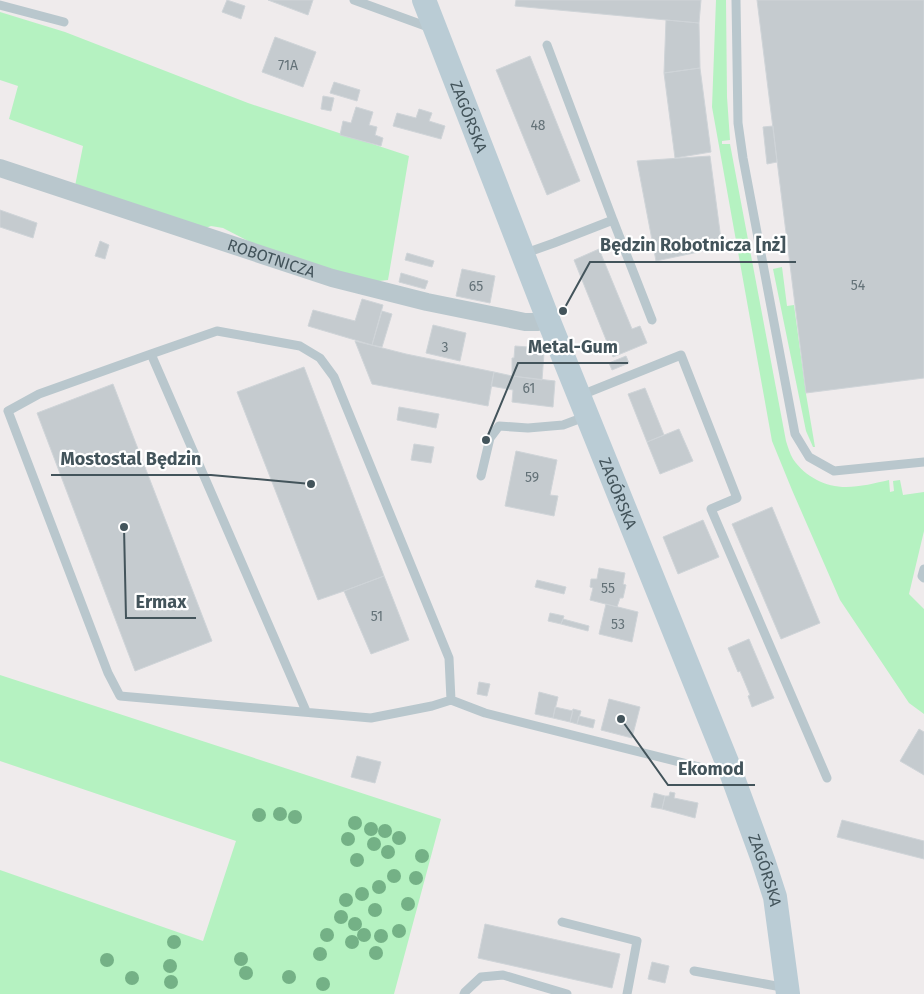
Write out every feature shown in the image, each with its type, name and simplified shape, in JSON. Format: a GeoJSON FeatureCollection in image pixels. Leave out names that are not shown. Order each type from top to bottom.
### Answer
{"type":"FeatureCollection","features":[{"type":"Feature","properties":{"kind":"street","name":"ZAGÓRSKA"},"geometry":{"type":"LineString","coordinates":[[424,0],[548,319],[729,767],[774,896],[788,991]]}},
{"type":"Feature","properties":{"kind":"street","name":"ROBOTNICZA"},"geometry":{"type":"LineString","coordinates":[[0,168],[332,278],[427,302],[525,322],[538,322],[548,319]]}},
{"type":"Feature","properties":{"kind":"lane"},"geometry":{"type":"LineString","coordinates":[[354,0],[436,30]]}},
{"type":"Feature","properties":{"kind":"lane"},"geometry":{"type":"LineString","coordinates":[[736,0],[738,123],[795,434],[809,457],[834,472],[924,462]]}},
{"type":"Feature","properties":{"kind":"lane"},"geometry":{"type":"LineString","coordinates":[[0,5],[64,22]]}},
{"type":"Feature","properties":{"kind":"lane"},"geometry":{"type":"LineString","coordinates":[[547,45],[652,320]]}},
{"type":"Feature","properties":{"kind":"lane"},"geometry":{"type":"LineString","coordinates":[[523,254],[613,220]]}},
{"type":"Feature","properties":{"kind":"lane"},"geometry":{"type":"LineString","coordinates":[[450,700],[448,658],[334,377],[320,358],[300,346],[217,331],[39,394],[8,411],[108,673],[120,696],[371,718],[432,706],[450,700],[485,713],[714,771],[729,767]]}},
{"type":"Feature","properties":{"kind":"lane"},"geometry":{"type":"LineString","coordinates":[[151,354],[306,711]]}},
{"type":"Feature","properties":{"kind":"lane"},"geometry":{"type":"LineString","coordinates":[[481,476],[490,438],[499,426],[528,428],[563,425],[583,406],[681,355],[737,498],[711,509],[827,778]]}},
{"type":"Feature","properties":{"kind":"lane"},"geometry":{"type":"LineString","coordinates":[[924,569],[922,576],[924,578]]}},
{"type":"Feature","properties":{"kind":"lane"},"geometry":{"type":"LineString","coordinates":[[562,922],[637,940],[627,994]]}},
{"type":"Feature","properties":{"kind":"lane"},"geometry":{"type":"LineString","coordinates":[[694,971],[788,991]]}},
{"type":"Feature","properties":{"kind":"lane"},"geometry":{"type":"LineString","coordinates":[[464,994],[481,977],[503,975],[568,994]]}},
{"type":"Feature","properties":{"kind":"green space"},"geometry":{"type":"Polygon","coordinates":[[[716,0],[726,0],[727,97],[730,140],[722,141],[722,144],[730,144],[786,441],[791,455],[798,465],[810,476],[816,480],[838,487],[868,485],[889,480],[890,492],[894,491],[893,481],[900,480],[903,495],[924,492],[924,531],[909,594],[924,609],[924,714],[909,703],[840,600],[772,441],[712,107],[716,0]]]}},
{"type":"Feature","properties":{"kind":"green space"},"geometry":{"type":"Polygon","coordinates":[[[0,12],[65,32],[248,103],[409,156],[388,280],[370,282],[254,244],[223,228],[211,226],[203,229],[75,186],[83,146],[9,119],[18,86],[0,80],[0,12]]]}},
{"type":"Feature","properties":{"kind":"green space"},"geometry":{"type":"Polygon","coordinates":[[[782,267],[787,306],[794,305],[815,447],[813,447],[806,431],[773,269],[782,267]]]}},
{"type":"Feature","properties":{"kind":"green space"},"geometry":{"type":"Polygon","coordinates":[[[0,675],[441,819],[394,994],[0,994],[0,870],[203,941],[236,841],[0,761],[0,675]]]}},
{"type":"Feature","properties":{"kind":"building"},"geometry":{"type":"Polygon","coordinates":[[[227,0],[245,6],[241,19],[222,12],[227,0]]]}},
{"type":"Feature","properties":{"kind":"building"},"geometry":{"type":"Polygon","coordinates":[[[268,0],[313,0],[308,15],[268,0]]]}},
{"type":"Feature","properties":{"kind":"building"},"geometry":{"type":"Polygon","coordinates":[[[516,0],[701,0],[699,23],[515,6],[516,0]]]}},
{"type":"Feature","properties":{"kind":"building"},"geometry":{"type":"Polygon","coordinates":[[[757,0],[924,0],[924,378],[806,393],[757,0]]]}},
{"type":"Feature","properties":{"kind":"building"},"geometry":{"type":"Polygon","coordinates":[[[666,20],[699,23],[700,68],[664,73],[666,20]]]}},
{"type":"Feature","properties":{"kind":"building"},"geometry":{"type":"Polygon","coordinates":[[[275,37],[316,52],[303,87],[262,72],[275,37]]]}},
{"type":"Feature","properties":{"kind":"building"},"geometry":{"type":"Polygon","coordinates":[[[530,56],[580,181],[547,195],[496,70],[530,56]]]}},
{"type":"Feature","properties":{"kind":"building"},"geometry":{"type":"Polygon","coordinates":[[[700,68],[711,152],[675,158],[664,73],[700,68]]]}},
{"type":"Feature","properties":{"kind":"building"},"geometry":{"type":"Polygon","coordinates":[[[334,82],[360,90],[357,101],[330,93],[334,82]]]}},
{"type":"Feature","properties":{"kind":"building"},"geometry":{"type":"Polygon","coordinates":[[[323,96],[334,98],[331,111],[321,109],[323,96]]]}},
{"type":"Feature","properties":{"kind":"building"},"geometry":{"type":"Polygon","coordinates":[[[356,107],[373,112],[369,125],[377,127],[375,135],[383,138],[381,146],[340,135],[343,121],[351,123],[356,107]]]}},
{"type":"Feature","properties":{"kind":"building"},"geometry":{"type":"Polygon","coordinates":[[[419,109],[432,113],[429,121],[445,126],[441,139],[393,126],[397,113],[416,118],[419,109]]]}},
{"type":"Feature","properties":{"kind":"building"},"geometry":{"type":"Polygon","coordinates":[[[773,126],[777,162],[767,164],[763,127],[773,126]]]}},
{"type":"Feature","properties":{"kind":"building"},"geometry":{"type":"Polygon","coordinates":[[[710,156],[722,247],[656,261],[637,161],[710,156]]]}},
{"type":"Feature","properties":{"kind":"building"},"geometry":{"type":"Polygon","coordinates":[[[0,210],[37,223],[33,238],[0,227],[0,210]]]}},
{"type":"Feature","properties":{"kind":"building"},"geometry":{"type":"Polygon","coordinates":[[[100,241],[109,245],[105,259],[95,256],[100,241]]]}},
{"type":"Feature","properties":{"kind":"building"},"geometry":{"type":"Polygon","coordinates":[[[599,249],[632,329],[640,326],[647,343],[613,357],[574,260],[599,249]]]}},
{"type":"Feature","properties":{"kind":"building"},"geometry":{"type":"Polygon","coordinates":[[[407,253],[434,261],[432,267],[405,260],[407,253]]]}},
{"type":"Feature","properties":{"kind":"building"},"geometry":{"type":"Polygon","coordinates":[[[462,269],[495,276],[490,303],[456,296],[462,269]]]}},
{"type":"Feature","properties":{"kind":"building"},"geometry":{"type":"Polygon","coordinates":[[[401,273],[428,281],[425,289],[399,282],[401,273]]]}},
{"type":"Feature","properties":{"kind":"building"},"geometry":{"type":"Polygon","coordinates":[[[362,299],[383,305],[372,345],[308,326],[313,310],[355,321],[362,299]]]}},
{"type":"Feature","properties":{"kind":"building"},"geometry":{"type":"Polygon","coordinates":[[[382,311],[392,314],[382,347],[372,345],[382,311]]]}},
{"type":"Feature","properties":{"kind":"building"},"geometry":{"type":"Polygon","coordinates":[[[433,325],[466,333],[460,361],[426,353],[433,325]]]}},
{"type":"Feature","properties":{"kind":"building"},"geometry":{"type":"Polygon","coordinates":[[[355,341],[406,354],[494,372],[488,406],[372,384],[355,341]]]}},
{"type":"Feature","properties":{"kind":"building"},"geometry":{"type":"Polygon","coordinates":[[[515,346],[542,348],[544,353],[542,380],[512,376],[512,358],[514,358],[515,346]]]}},
{"type":"Feature","properties":{"kind":"building"},"geometry":{"type":"Polygon","coordinates":[[[626,356],[629,363],[612,370],[609,363],[626,356]]]}},
{"type":"Feature","properties":{"kind":"building"},"geometry":{"type":"Polygon","coordinates":[[[304,367],[384,576],[318,600],[237,392],[304,367]]]}},
{"type":"Feature","properties":{"kind":"building"},"geometry":{"type":"Polygon","coordinates":[[[494,372],[555,381],[553,407],[512,402],[513,390],[491,386],[494,372]]]}},
{"type":"Feature","properties":{"kind":"building"},"geometry":{"type":"Polygon","coordinates":[[[113,384],[212,641],[135,671],[37,413],[113,384]]]}},
{"type":"Feature","properties":{"kind":"building"},"geometry":{"type":"Polygon","coordinates":[[[645,388],[664,435],[647,442],[628,394],[645,388]]]}},
{"type":"Feature","properties":{"kind":"building"},"geometry":{"type":"Polygon","coordinates":[[[399,407],[439,414],[436,428],[397,420],[399,407]]]}},
{"type":"Feature","properties":{"kind":"building"},"geometry":{"type":"Polygon","coordinates":[[[679,429],[693,461],[660,474],[647,442],[679,429]]]}},
{"type":"Feature","properties":{"kind":"building"},"geometry":{"type":"Polygon","coordinates":[[[414,444],[434,447],[431,463],[411,460],[414,444]]]}},
{"type":"Feature","properties":{"kind":"building"},"geometry":{"type":"Polygon","coordinates":[[[516,451],[557,460],[550,495],[558,496],[554,516],[505,506],[516,451]]]}},
{"type":"Feature","properties":{"kind":"building"},"geometry":{"type":"Polygon","coordinates":[[[772,507],[820,623],[781,639],[732,524],[772,507]]]}},
{"type":"Feature","properties":{"kind":"building"},"geometry":{"type":"Polygon","coordinates":[[[703,520],[719,557],[678,574],[663,537],[703,520]]]}},
{"type":"Feature","properties":{"kind":"building"},"geometry":{"type":"Polygon","coordinates":[[[599,568],[625,573],[623,584],[626,585],[623,598],[620,598],[617,607],[590,600],[593,588],[590,587],[591,579],[597,579],[599,568]]]}},
{"type":"Feature","properties":{"kind":"building"},"geometry":{"type":"Polygon","coordinates":[[[384,576],[409,640],[371,654],[344,591],[384,576]]]}},
{"type":"Feature","properties":{"kind":"building"},"geometry":{"type":"Polygon","coordinates":[[[537,580],[566,587],[564,594],[535,587],[537,580]]]}},
{"type":"Feature","properties":{"kind":"building"},"geometry":{"type":"Polygon","coordinates":[[[606,604],[638,612],[632,642],[599,634],[606,604]]]}},
{"type":"Feature","properties":{"kind":"building"},"geometry":{"type":"Polygon","coordinates":[[[550,613],[564,616],[561,624],[548,621],[550,613]]]}},
{"type":"Feature","properties":{"kind":"building"},"geometry":{"type":"Polygon","coordinates":[[[563,619],[589,626],[588,631],[561,624],[563,619]]]}},
{"type":"Feature","properties":{"kind":"building"},"geometry":{"type":"Polygon","coordinates":[[[749,639],[774,698],[752,707],[748,696],[750,695],[728,648],[749,639]]]}},
{"type":"Feature","properties":{"kind":"building"},"geometry":{"type":"Polygon","coordinates":[[[479,682],[490,684],[487,696],[477,694],[479,682]]]}},
{"type":"Feature","properties":{"kind":"building"},"geometry":{"type":"Polygon","coordinates":[[[539,692],[558,697],[553,718],[535,714],[539,692]]]}},
{"type":"Feature","properties":{"kind":"building"},"geometry":{"type":"Polygon","coordinates":[[[609,699],[640,707],[632,738],[601,730],[609,699]]]}},
{"type":"Feature","properties":{"kind":"building"},"geometry":{"type":"Polygon","coordinates":[[[555,707],[573,711],[570,722],[553,718],[555,707]]]}},
{"type":"Feature","properties":{"kind":"building"},"geometry":{"type":"Polygon","coordinates":[[[573,709],[581,711],[577,724],[570,722],[573,709]]]}},
{"type":"Feature","properties":{"kind":"building"},"geometry":{"type":"Polygon","coordinates":[[[579,716],[595,720],[593,728],[577,724],[579,716]]]}},
{"type":"Feature","properties":{"kind":"building"},"geometry":{"type":"Polygon","coordinates":[[[919,729],[924,732],[924,775],[900,761],[919,729]]]}},
{"type":"Feature","properties":{"kind":"building"},"geometry":{"type":"Polygon","coordinates":[[[357,756],[381,762],[375,783],[351,777],[357,756]]]}},
{"type":"Feature","properties":{"kind":"building"},"geometry":{"type":"Polygon","coordinates":[[[670,792],[675,793],[674,798],[698,803],[695,818],[662,809],[665,796],[669,796],[670,792]]]}},
{"type":"Feature","properties":{"kind":"building"},"geometry":{"type":"Polygon","coordinates":[[[654,793],[665,796],[662,809],[651,807],[654,793]]]}},
{"type":"Feature","properties":{"kind":"building"},"geometry":{"type":"Polygon","coordinates":[[[842,820],[924,841],[924,859],[837,837],[842,820]]]}},
{"type":"Feature","properties":{"kind":"building"},"geometry":{"type":"Polygon","coordinates":[[[485,924],[620,954],[612,988],[478,958],[485,924]]]}},
{"type":"Feature","properties":{"kind":"building"},"geometry":{"type":"Polygon","coordinates":[[[652,962],[669,966],[665,983],[648,979],[652,962]]]}},
{"type":"Feature","properties":{"kind":"place","name":"Będzin Robotnicza [nż]"},"geometry":{"type":"Point","coordinates":[563,311]}},
{"type":"Feature","properties":{"kind":"place","name":"Metal-Gum"},"geometry":{"type":"Point","coordinates":[486,440]}},
{"type":"Feature","properties":{"kind":"place","name":"Mostostal Będzin"},"geometry":{"type":"Point","coordinates":[311,484]}},
{"type":"Feature","properties":{"kind":"place","name":"Ermax"},"geometry":{"type":"Point","coordinates":[124,527]}},
{"type":"Feature","properties":{"kind":"place","name":"Ekomod"},"geometry":{"type":"Point","coordinates":[621,719]}}]}
